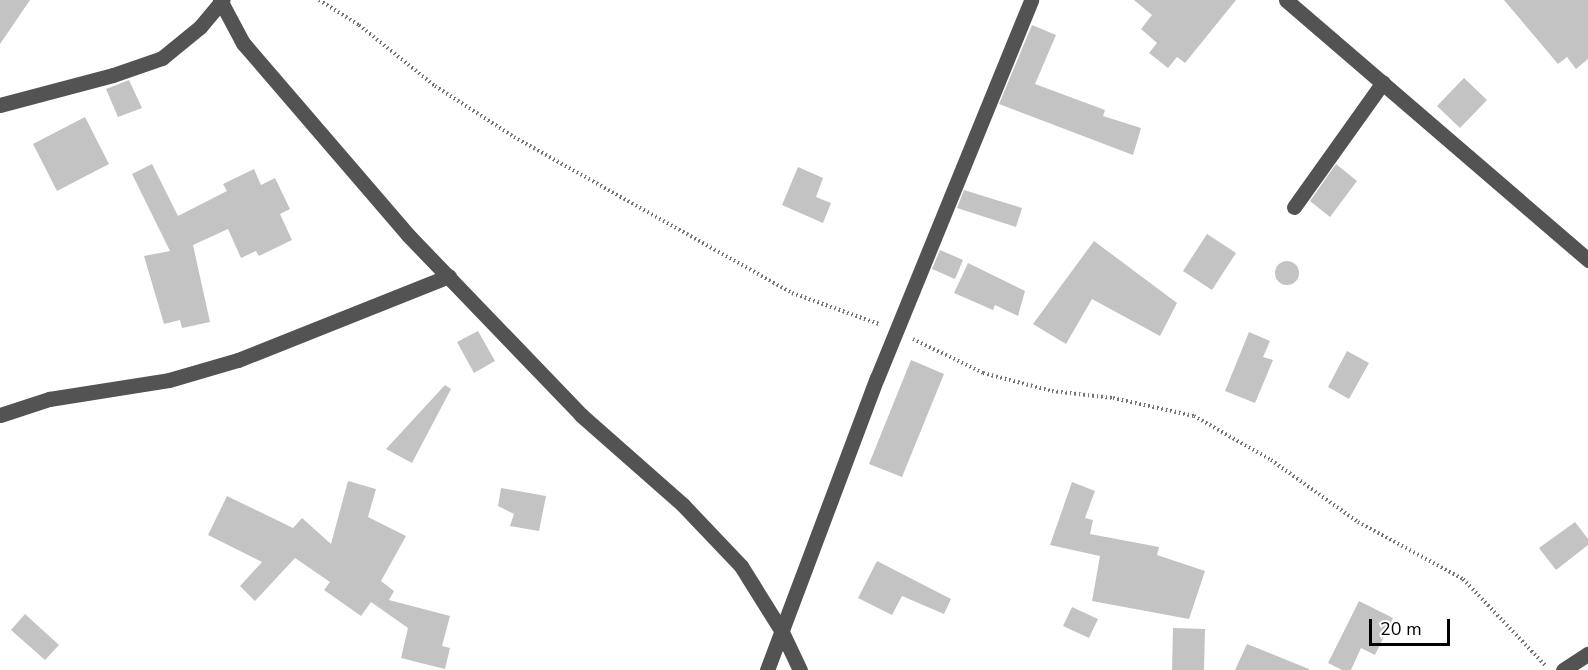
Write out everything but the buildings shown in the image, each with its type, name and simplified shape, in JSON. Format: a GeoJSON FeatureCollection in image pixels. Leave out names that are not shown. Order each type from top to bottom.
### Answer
{"type":"FeatureCollection","features":[{"type":"Feature","properties":{"kind":"street"},"geometry":{"type":"LineString","coordinates":[[0,105],[113,75],[162,58],[200,27],[221,0],[257,60],[449,276],[581,415],[683,506],[741,566],[781,630],[800,670]]}},
{"type":"Feature","properties":{"kind":"street"},"geometry":{"type":"LineString","coordinates":[[767,670],[896,330],[1031,0]]}},
{"type":"Feature","properties":{"kind":"street"},"geometry":{"type":"LineString","coordinates":[[1286,0],[1588,260]]}},
{"type":"Feature","properties":{"kind":"street"},"geometry":{"type":"LineString","coordinates":[[1294,207],[1383,82]]}},
{"type":"Feature","properties":{"kind":"street"},"geometry":{"type":"LineString","coordinates":[[0,415],[49,399],[169,380],[238,360],[449,276]]}},
{"type":"Feature","properties":{"kind":"street"},"geometry":{"type":"LineString","coordinates":[[1563,670],[1588,654]]}},
{"type":"Feature","properties":{"kind":"path"},"geometry":{"type":"LineString","coordinates":[[319,0],[358,25],[435,86],[514,137],[792,293],[896,330],[983,373],[1052,391],[1113,398],[1194,416],[1271,460],[1358,522],[1463,579],[1550,670]]}}]}
